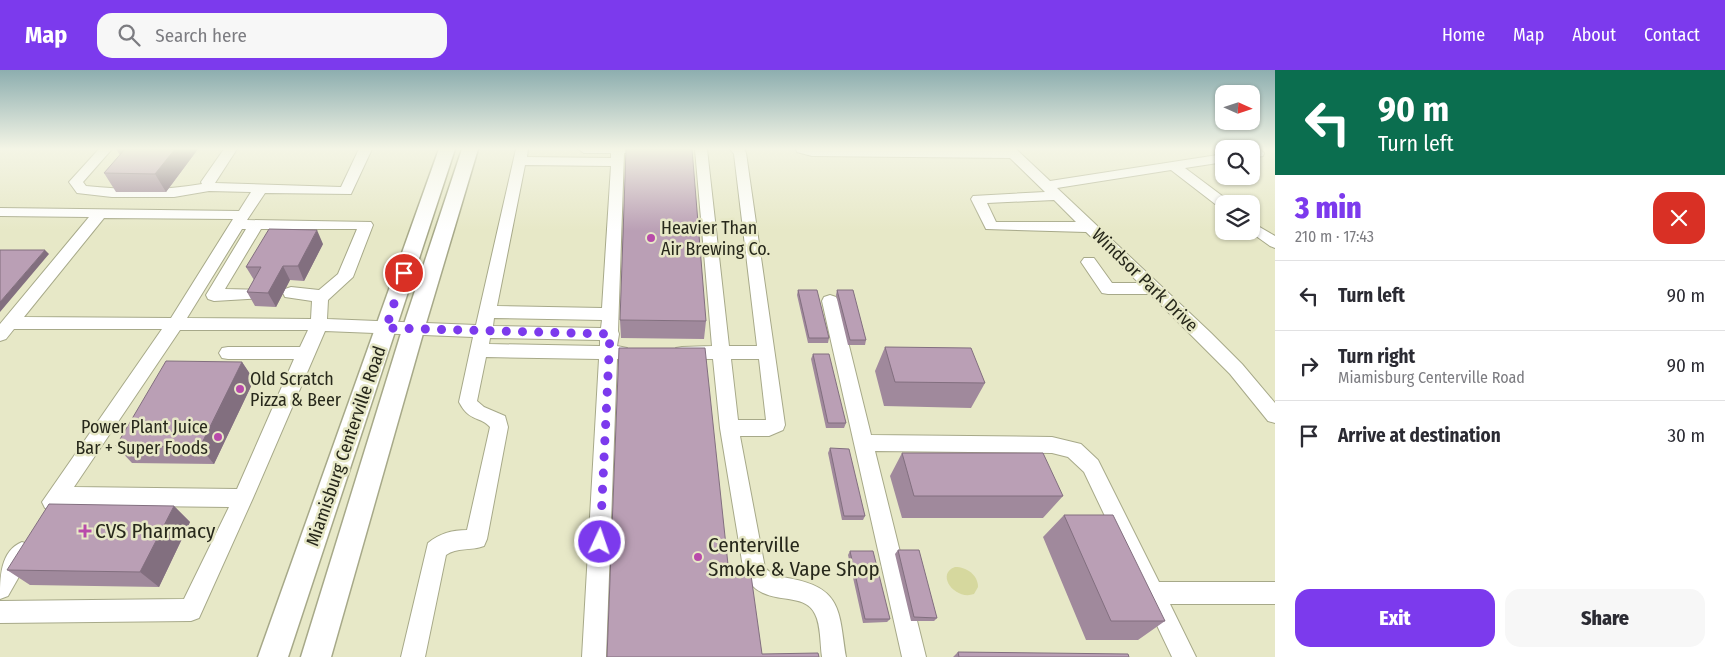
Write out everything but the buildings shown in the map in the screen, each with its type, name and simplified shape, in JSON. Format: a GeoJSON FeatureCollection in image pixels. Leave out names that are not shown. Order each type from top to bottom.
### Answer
{"type":"FeatureCollection","features":[{"type":"Feature","properties":{"kind":"main road","name":"Miamisburg Centerville Road"},"geometry":{"type":"LineString","coordinates":[[273,657],[438,176]]}},
{"type":"Feature","properties":{"kind":"main road","name":"Miamisburg Centerville Road"},"geometry":{"type":"LineString","coordinates":[[316,657],[413,330],[461,176]]}},
{"type":"Feature","properties":{"kind":"street"},"geometry":{"type":"LineString","coordinates":[[81,176],[76,182],[82,190],[112,193],[174,193],[209,187],[346,191],[353,176]]}},
{"type":"Feature","properties":{"kind":"street"},"geometry":{"type":"LineString","coordinates":[[209,187],[208,182],[212,176]]}},
{"type":"Feature","properties":{"kind":"street"},"geometry":{"type":"LineString","coordinates":[[413,657],[436,550],[450,540],[476,539],[499,427],[498,421],[479,415],[468,402],[516,176]]}},
{"type":"Feature","properties":{"kind":"street"},"geometry":{"type":"LineString","coordinates":[[594,657],[617,176]]}},
{"type":"Feature","properties":{"kind":"street"},"geometry":{"type":"LineString","coordinates":[[704,176],[729,428],[754,573],[766,584],[809,593],[819,600],[827,611],[834,657]]}},
{"type":"Feature","properties":{"kind":"street"},"geometry":{"type":"LineString","coordinates":[[729,428],[769,428],[776,426],[743,176]]}},
{"type":"Feature","properties":{"kind":"street","name":"Windsor Park Drive"},"geometry":{"type":"LineString","coordinates":[[1037,176],[1236,369],[1275,416]]}},
{"type":"Feature","properties":{"kind":"street"},"geometry":{"type":"LineString","coordinates":[[1090,227],[991,226],[978,198],[1052,191],[1123,176]]}},
{"type":"Feature","properties":{"kind":"street"},"geometry":{"type":"LineString","coordinates":[[1188,176],[1215,197]]}},
{"type":"Feature","properties":{"kind":"street"},"geometry":{"type":"LineString","coordinates":[[259,294],[214,294],[245,221],[261,189]]}},
{"type":"Feature","properties":{"kind":"street"},"geometry":{"type":"LineString","coordinates":[[0,212],[100,213],[366,225],[345,277],[320,298],[320,325],[306,353],[244,498],[191,610],[0,612]]}},
{"type":"Feature","properties":{"kind":"street"},"geometry":{"type":"LineString","coordinates":[[5,329],[100,213]]}},
{"type":"Feature","properties":{"kind":"street"},"geometry":{"type":"LineString","coordinates":[[42,517],[245,221]]}},
{"type":"Feature","properties":{"kind":"street"},"geometry":{"type":"LineString","coordinates":[[1260,232],[1274,241]]}},
{"type":"Feature","properties":{"kind":"street"},"geometry":{"type":"LineString","coordinates":[[1089,262],[1108,289],[1153,288]]}},
{"type":"Feature","properties":{"kind":"street"},"geometry":{"type":"LineString","coordinates":[[291,293],[322,296]]}},
{"type":"Feature","properties":{"kind":"street"},"geometry":{"type":"LineString","coordinates":[[830,301],[914,657]]}},
{"type":"Feature","properties":{"kind":"street"},"geometry":{"type":"LineString","coordinates":[[483,331],[611,314]]}},
{"type":"Feature","properties":{"kind":"street"},"geometry":{"type":"LineString","coordinates":[[5,329],[176,324],[320,325],[413,330],[610,334]]}},
{"type":"Feature","properties":{"kind":"street"},"geometry":{"type":"LineString","coordinates":[[483,331],[609,353],[638,353]]}},
{"type":"Feature","properties":{"kind":"street"},"geometry":{"type":"LineString","coordinates":[[666,353],[767,352]]}},
{"type":"Feature","properties":{"kind":"street"},"geometry":{"type":"LineString","coordinates":[[228,353],[306,353]]}},
{"type":"Feature","properties":{"kind":"street"},"geometry":{"type":"LineString","coordinates":[[863,443],[1052,445],[1074,450],[1091,466],[1184,657]]}},
{"type":"Feature","properties":{"kind":"street"},"geometry":{"type":"LineString","coordinates":[[57,496],[244,498]]}},
{"type":"Feature","properties":{"kind":"street"},"geometry":{"type":"LineString","coordinates":[[0,588],[8,563],[29,540]]}},
{"type":"Feature","properties":{"kind":"street"},"geometry":{"type":"LineString","coordinates":[[1152,593],[1275,593]]}},
{"type":"Feature","properties":{"kind":"green space"},"geometry":{"type":"Polygon","coordinates":[[[955,567],[968,570],[974,575],[978,587],[974,594],[960,594],[950,586],[947,575],[949,570],[955,567]]]}},
{"type":"Feature","properties":{"kind":"place","name":"Heavier Than Air Brewing Co."},"geometry":{"type":"Point","coordinates":[651,238]}},
{"type":"Feature","properties":{"kind":"place","name":"Old Scratch Pizza & Beer"},"geometry":{"type":"Point","coordinates":[240,389]}},
{"type":"Feature","properties":{"kind":"place","name":"Power Plant Juice Bar + Super Foods"},"geometry":{"type":"Point","coordinates":[218,437]}},
{"type":"Feature","properties":{"kind":"place","name":"CVS Pharmacy"},"geometry":{"type":"Point","coordinates":[85,531]}},
{"type":"Feature","properties":{"kind":"place","name":"Centerville Smoke & Vape Shop"},"geometry":{"type":"Point","coordinates":[698,557]}},
{"type":"Feature","properties":{"kind":"route"},"geometry":{"type":"LineString","coordinates":[[404,273],[386,328],[610,334],[600,542]]}}]}
